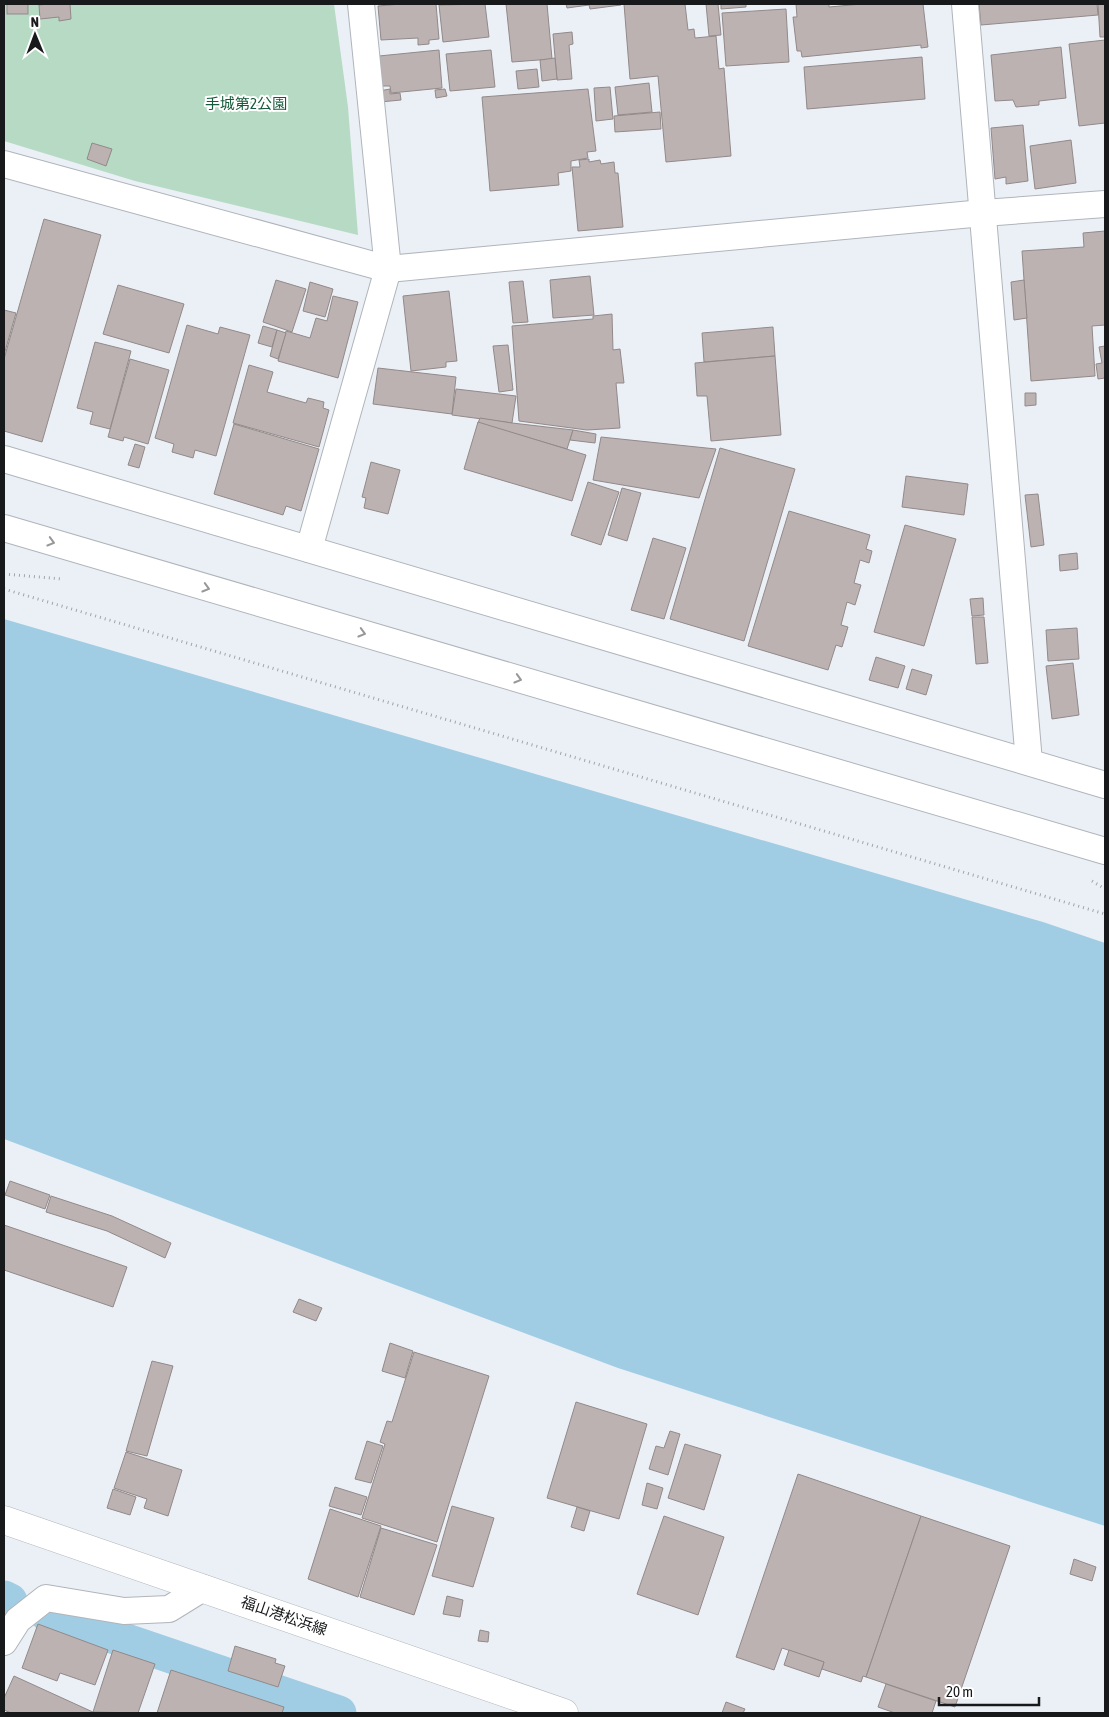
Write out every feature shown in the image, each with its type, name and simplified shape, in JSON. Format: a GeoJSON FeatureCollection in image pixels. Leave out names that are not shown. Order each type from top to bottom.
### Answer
{"type":"FeatureCollection","features":[{"type":"Feature","properties":{"kind":"main road","name":"福山港松浜線"},"geometry":{"type":"LineString","coordinates":[[4,1520],[203,1588],[538,1709],[564,1713]]}},
{"type":"Feature","properties":{"kind":"street"},"geometry":{"type":"LineString","coordinates":[[309,549],[388,269],[361,4]]}},
{"type":"Feature","properties":{"kind":"street"},"geometry":{"type":"LineString","coordinates":[[965,4],[1028,762]]}},
{"type":"Feature","properties":{"kind":"street"},"geometry":{"type":"LineString","coordinates":[[4,164],[388,269],[983,213],[1105,204]]}},
{"type":"Feature","properties":{"kind":"street"},"geometry":{"type":"LineString","coordinates":[[4,459],[1105,785]]}},
{"type":"Feature","properties":{"kind":"street"},"geometry":{"type":"LineString","coordinates":[[4,528],[1105,851]]}},
{"type":"Feature","properties":{"kind":"street"},"geometry":{"type":"LineString","coordinates":[[4,1642],[18,1620],[46,1598],[124,1611],[169,1609],[203,1588]]}},
{"type":"Feature","properties":{"kind":"path"},"geometry":{"type":"LineString","coordinates":[[4,589],[1105,914]]}},
{"type":"Feature","properties":{"kind":"green space","name":"手城第2公園"},"geometry":{"type":"Polygon","coordinates":[[[4,4],[334,4],[348,107],[358,235],[135,181],[4,141],[4,4]]]}},
{"type":"Feature","properties":{"kind":"water"},"geometry":{"type":"Polygon","coordinates":[[[4,619],[1043,922],[1105,943],[1105,1526],[618,1368],[4,1139],[4,619]]]}},
{"type":"Feature","properties":{"kind":"building"},"geometry":{"type":"Polygon","coordinates":[[[7,4],[28,4],[28,14],[7,14],[7,4]]]}},
{"type":"Feature","properties":{"kind":"building"},"geometry":{"type":"Polygon","coordinates":[[[70,4],[71,19],[59,21],[59,17],[40,19],[39,5],[70,4]]]}},
{"type":"Feature","properties":{"kind":"building"},"geometry":{"type":"Polygon","coordinates":[[[436,4],[439,39],[429,40],[429,44],[418,45],[418,38],[381,40],[378,6],[436,4]]]}},
{"type":"Feature","properties":{"kind":"building"},"geometry":{"type":"Polygon","coordinates":[[[485,4],[489,37],[443,42],[439,5],[485,4]]]}},
{"type":"Feature","properties":{"kind":"building"},"geometry":{"type":"Polygon","coordinates":[[[506,4],[547,4],[552,59],[512,62],[506,4]]]}},
{"type":"Feature","properties":{"kind":"building"},"geometry":{"type":"Polygon","coordinates":[[[566,4],[621,5],[590,9],[589,5],[567,8],[566,4]]]}},
{"type":"Feature","properties":{"kind":"building"},"geometry":{"type":"Polygon","coordinates":[[[624,4],[685,4],[688,30],[694,29],[695,38],[716,36],[719,69],[724,68],[731,156],[666,162],[658,76],[630,79],[624,4]]]}},
{"type":"Feature","properties":{"kind":"building"},"geometry":{"type":"Polygon","coordinates":[[[706,4],[718,4],[721,35],[709,36],[706,4]]]}},
{"type":"Feature","properties":{"kind":"building"},"geometry":{"type":"Polygon","coordinates":[[[721,4],[746,4],[746,7],[721,9],[721,4]]]}},
{"type":"Feature","properties":{"kind":"building"},"geometry":{"type":"Polygon","coordinates":[[[796,4],[829,4],[829,7],[862,4],[923,4],[928,47],[921,48],[921,45],[802,57],[801,51],[797,51],[793,17],[797,17],[796,4]]]}},
{"type":"Feature","properties":{"kind":"building"},"geometry":{"type":"Polygon","coordinates":[[[979,4],[1097,4],[1098,15],[981,25],[979,4]]]}},
{"type":"Feature","properties":{"kind":"building"},"geometry":{"type":"Polygon","coordinates":[[[1098,4],[1105,4],[1105,37],[1100,37],[1098,4]]]}},
{"type":"Feature","properties":{"kind":"building"},"geometry":{"type":"Polygon","coordinates":[[[786,9],[789,62],[726,66],[722,13],[786,9]]]}},
{"type":"Feature","properties":{"kind":"building"},"geometry":{"type":"Polygon","coordinates":[[[572,32],[573,44],[569,45],[572,79],[557,80],[553,34],[572,32]]]}},
{"type":"Feature","properties":{"kind":"building"},"geometry":{"type":"Polygon","coordinates":[[[1105,40],[1105,123],[1079,126],[1069,44],[1105,40]]]}},
{"type":"Feature","properties":{"kind":"building"},"geometry":{"type":"Polygon","coordinates":[[[1061,47],[1066,98],[1039,101],[1039,105],[1016,107],[1013,100],[995,101],[991,55],[1061,47]]]}},
{"type":"Feature","properties":{"kind":"building"},"geometry":{"type":"Polygon","coordinates":[[[439,50],[442,88],[391,93],[390,86],[381,86],[379,56],[439,50]]]}},
{"type":"Feature","properties":{"kind":"building"},"geometry":{"type":"Polygon","coordinates":[[[491,50],[495,87],[450,91],[446,54],[491,50]]]}},
{"type":"Feature","properties":{"kind":"building"},"geometry":{"type":"Polygon","coordinates":[[[922,57],[925,99],[807,109],[804,67],[922,57]]]}},
{"type":"Feature","properties":{"kind":"building"},"geometry":{"type":"Polygon","coordinates":[[[555,58],[557,79],[542,81],[540,60],[555,58]]]}},
{"type":"Feature","properties":{"kind":"building"},"geometry":{"type":"Polygon","coordinates":[[[537,69],[539,87],[518,89],[516,71],[537,69]]]}},
{"type":"Feature","properties":{"kind":"building"},"geometry":{"type":"Polygon","coordinates":[[[649,83],[652,112],[618,115],[615,87],[649,83]]]}},
{"type":"Feature","properties":{"kind":"building"},"geometry":{"type":"Polygon","coordinates":[[[610,87],[613,119],[596,121],[594,88],[610,87]]]}},
{"type":"Feature","properties":{"kind":"building"},"geometry":{"type":"Polygon","coordinates":[[[390,89],[390,94],[400,93],[401,100],[380,102],[379,91],[390,89]]]}},
{"type":"Feature","properties":{"kind":"building"},"geometry":{"type":"Polygon","coordinates":[[[445,89],[447,96],[436,98],[435,90],[445,89]]]}},
{"type":"Feature","properties":{"kind":"building"},"geometry":{"type":"Polygon","coordinates":[[[588,89],[596,151],[587,152],[588,158],[571,161],[571,171],[558,173],[559,185],[490,191],[482,97],[588,89]]]}},
{"type":"Feature","properties":{"kind":"building"},"geometry":{"type":"Polygon","coordinates":[[[660,112],[661,129],[615,132],[614,116],[660,112]]]}},
{"type":"Feature","properties":{"kind":"building"},"geometry":{"type":"Polygon","coordinates":[[[1023,125],[1028,181],[1006,184],[1006,177],[995,179],[991,128],[1023,125]]]}},
{"type":"Feature","properties":{"kind":"building"},"geometry":{"type":"Polygon","coordinates":[[[1071,140],[1076,183],[1035,189],[1030,146],[1071,140]]]}},
{"type":"Feature","properties":{"kind":"building"},"geometry":{"type":"Polygon","coordinates":[[[92,143],[112,149],[106,166],[87,159],[92,143]]]}},
{"type":"Feature","properties":{"kind":"building"},"geometry":{"type":"Polygon","coordinates":[[[589,159],[589,162],[600,160],[601,164],[614,162],[615,173],[618,173],[623,227],[578,231],[572,167],[580,167],[579,160],[589,159]]]}},
{"type":"Feature","properties":{"kind":"building"},"geometry":{"type":"Polygon","coordinates":[[[44,219],[101,235],[42,442],[4,431],[4,359],[44,219]]]}},
{"type":"Feature","properties":{"kind":"building"},"geometry":{"type":"Polygon","coordinates":[[[1105,231],[1105,325],[1092,326],[1095,376],[1031,381],[1022,251],[1084,247],[1083,233],[1105,231]]]}},
{"type":"Feature","properties":{"kind":"building"},"geometry":{"type":"Polygon","coordinates":[[[590,276],[594,315],[553,318],[550,280],[590,276]]]}},
{"type":"Feature","properties":{"kind":"building"},"geometry":{"type":"Polygon","coordinates":[[[276,280],[306,289],[292,332],[263,322],[276,280]]]}},
{"type":"Feature","properties":{"kind":"building"},"geometry":{"type":"Polygon","coordinates":[[[1024,280],[1027,318],[1014,320],[1011,282],[1024,280]]]}},
{"type":"Feature","properties":{"kind":"building"},"geometry":{"type":"Polygon","coordinates":[[[523,281],[528,322],[513,323],[509,282],[523,281]]]}},
{"type":"Feature","properties":{"kind":"building"},"geometry":{"type":"Polygon","coordinates":[[[310,282],[333,289],[325,317],[303,311],[310,282]]]}},
{"type":"Feature","properties":{"kind":"building"},"geometry":{"type":"Polygon","coordinates":[[[118,285],[184,304],[169,353],[103,334],[118,285]]]}},
{"type":"Feature","properties":{"kind":"building"},"geometry":{"type":"Polygon","coordinates":[[[449,291],[457,361],[446,362],[446,367],[411,371],[403,296],[449,291]]]}},
{"type":"Feature","properties":{"kind":"building"},"geometry":{"type":"Polygon","coordinates":[[[333,296],[358,302],[338,378],[278,361],[286,331],[310,338],[316,318],[327,321],[333,296]]]}},
{"type":"Feature","properties":{"kind":"building"},"geometry":{"type":"Polygon","coordinates":[[[4,310],[16,313],[4,355],[4,310]]]}},
{"type":"Feature","properties":{"kind":"building"},"geometry":{"type":"Polygon","coordinates":[[[612,314],[613,350],[620,349],[624,383],[616,383],[620,428],[587,430],[519,421],[512,326],[593,319],[593,316],[612,314]]]}},
{"type":"Feature","properties":{"kind":"building"},"geometry":{"type":"Polygon","coordinates":[[[187,325],[218,334],[220,327],[250,335],[216,456],[195,450],[193,458],[172,452],[174,444],[155,438],[187,325]]]}},
{"type":"Feature","properties":{"kind":"building"},"geometry":{"type":"Polygon","coordinates":[[[263,326],[277,330],[272,347],[258,343],[263,326]]]}},
{"type":"Feature","properties":{"kind":"building"},"geometry":{"type":"Polygon","coordinates":[[[773,327],[775,356],[704,362],[702,333],[773,327]]]}},
{"type":"Feature","properties":{"kind":"building"},"geometry":{"type":"Polygon","coordinates":[[[277,330],[286,333],[278,359],[270,356],[277,330]]]}},
{"type":"Feature","properties":{"kind":"building"},"geometry":{"type":"Polygon","coordinates":[[[95,342],[131,351],[110,429],[90,424],[93,412],[77,408],[95,342]]]}},
{"type":"Feature","properties":{"kind":"building"},"geometry":{"type":"Polygon","coordinates":[[[508,345],[513,390],[499,392],[493,346],[508,345]]]}},
{"type":"Feature","properties":{"kind":"building"},"geometry":{"type":"Polygon","coordinates":[[[1105,346],[1105,378],[1098,379],[1096,364],[1102,363],[1099,347],[1105,346]]]}},
{"type":"Feature","properties":{"kind":"building"},"geometry":{"type":"Polygon","coordinates":[[[775,356],[781,435],[711,441],[707,396],[697,396],[695,363],[775,356]]]}},
{"type":"Feature","properties":{"kind":"building"},"geometry":{"type":"Polygon","coordinates":[[[130,359],[169,370],[148,444],[124,437],[123,441],[108,437],[130,359]]]}},
{"type":"Feature","properties":{"kind":"building"},"geometry":{"type":"Polygon","coordinates":[[[249,365],[273,372],[267,392],[306,403],[308,398],[324,402],[323,408],[329,410],[319,447],[233,423],[249,365]]]}},
{"type":"Feature","properties":{"kind":"building"},"geometry":{"type":"Polygon","coordinates":[[[378,368],[456,377],[452,414],[373,404],[378,368]]]}},
{"type":"Feature","properties":{"kind":"building"},"geometry":{"type":"Polygon","coordinates":[[[456,389],[516,396],[512,423],[452,415],[456,389]]]}},
{"type":"Feature","properties":{"kind":"building"},"geometry":{"type":"Polygon","coordinates":[[[1025,393],[1036,393],[1036,405],[1025,406],[1025,393]]]}},
{"type":"Feature","properties":{"kind":"building"},"geometry":{"type":"Polygon","coordinates":[[[480,418],[573,430],[567,449],[478,423],[480,418]]]}},
{"type":"Feature","properties":{"kind":"building"},"geometry":{"type":"Polygon","coordinates":[[[478,422],[586,455],[572,501],[464,469],[478,422]]]}},
{"type":"Feature","properties":{"kind":"building"},"geometry":{"type":"Polygon","coordinates":[[[234,424],[319,449],[301,511],[286,506],[283,515],[214,494],[234,424]]]}},
{"type":"Feature","properties":{"kind":"building"},"geometry":{"type":"Polygon","coordinates":[[[573,430],[596,434],[595,443],[570,440],[573,430]]]}},
{"type":"Feature","properties":{"kind":"building"},"geometry":{"type":"Polygon","coordinates":[[[601,437],[716,449],[699,498],[593,480],[601,437]]]}},
{"type":"Feature","properties":{"kind":"building"},"geometry":{"type":"Polygon","coordinates":[[[135,444],[145,447],[139,468],[128,465],[135,444]]]}},
{"type":"Feature","properties":{"kind":"building"},"geometry":{"type":"Polygon","coordinates":[[[720,448],[795,469],[744,641],[670,619],[720,448]]]}},
{"type":"Feature","properties":{"kind":"building"},"geometry":{"type":"Polygon","coordinates":[[[371,462],[400,470],[388,514],[364,508],[366,498],[362,497],[371,462]]]}},
{"type":"Feature","properties":{"kind":"building"},"geometry":{"type":"Polygon","coordinates":[[[906,476],[968,484],[964,515],[902,507],[906,476]]]}},
{"type":"Feature","properties":{"kind":"building"},"geometry":{"type":"Polygon","coordinates":[[[588,482],[619,492],[601,545],[571,535],[588,482]]]}},
{"type":"Feature","properties":{"kind":"building"},"geometry":{"type":"Polygon","coordinates":[[[622,488],[641,493],[627,541],[608,535],[622,488]]]}},
{"type":"Feature","properties":{"kind":"building"},"geometry":{"type":"Polygon","coordinates":[[[1038,494],[1044,545],[1031,547],[1025,495],[1038,494]]]}},
{"type":"Feature","properties":{"kind":"building"},"geometry":{"type":"Polygon","coordinates":[[[789,511],[870,535],[866,549],[872,551],[869,563],[860,560],[854,583],[861,585],[855,605],[847,602],[841,625],[848,627],[842,647],[836,645],[828,670],[748,646],[789,511]]]}},
{"type":"Feature","properties":{"kind":"building"},"geometry":{"type":"Polygon","coordinates":[[[905,525],[956,539],[924,646],[874,632],[905,525]]]}},
{"type":"Feature","properties":{"kind":"building"},"geometry":{"type":"Polygon","coordinates":[[[653,538],[686,548],[664,619],[631,610],[653,538]]]}},
{"type":"Feature","properties":{"kind":"building"},"geometry":{"type":"Polygon","coordinates":[[[1077,553],[1078,569],[1060,571],[1059,555],[1077,553]]]}},
{"type":"Feature","properties":{"kind":"building"},"geometry":{"type":"Polygon","coordinates":[[[983,598],[984,615],[972,616],[970,599],[983,598]]]}},
{"type":"Feature","properties":{"kind":"building"},"geometry":{"type":"Polygon","coordinates":[[[972,617],[984,617],[988,663],[976,664],[972,617]]]}},
{"type":"Feature","properties":{"kind":"building"},"geometry":{"type":"Polygon","coordinates":[[[1077,628],[1079,659],[1048,661],[1046,630],[1077,628]]]}},
{"type":"Feature","properties":{"kind":"building"},"geometry":{"type":"Polygon","coordinates":[[[876,657],[905,666],[898,688],[869,680],[876,657]]]}},
{"type":"Feature","properties":{"kind":"building"},"geometry":{"type":"Polygon","coordinates":[[[1073,663],[1079,715],[1052,719],[1046,666],[1073,663]]]}},
{"type":"Feature","properties":{"kind":"building"},"geometry":{"type":"Polygon","coordinates":[[[912,669],[932,675],[926,695],[906,689],[912,669]]]}},
{"type":"Feature","properties":{"kind":"building"},"geometry":{"type":"Polygon","coordinates":[[[10,1181],[50,1195],[45,1209],[5,1195],[10,1181]]]}},
{"type":"Feature","properties":{"kind":"building"},"geometry":{"type":"Polygon","coordinates":[[[51,1196],[112,1216],[171,1243],[165,1258],[107,1231],[46,1212],[51,1196]]]}},
{"type":"Feature","properties":{"kind":"building"},"geometry":{"type":"Polygon","coordinates":[[[4,1225],[127,1267],[113,1307],[4,1270],[4,1225]]]}},
{"type":"Feature","properties":{"kind":"building"},"geometry":{"type":"Polygon","coordinates":[[[299,1299],[322,1308],[316,1321],[293,1312],[299,1299]]]}},
{"type":"Feature","properties":{"kind":"building"},"geometry":{"type":"Polygon","coordinates":[[[390,1343],[413,1351],[405,1378],[382,1371],[390,1343]]]}},
{"type":"Feature","properties":{"kind":"building"},"geometry":{"type":"Polygon","coordinates":[[[414,1352],[489,1376],[437,1542],[362,1518],[385,1444],[380,1442],[387,1421],[392,1422],[414,1352]]]}},
{"type":"Feature","properties":{"kind":"building"},"geometry":{"type":"Polygon","coordinates":[[[152,1361],[173,1366],[147,1456],[126,1451],[152,1361]]]}},
{"type":"Feature","properties":{"kind":"building"},"geometry":{"type":"Polygon","coordinates":[[[576,1402],[647,1424],[619,1519],[547,1498],[576,1402]]]}},
{"type":"Feature","properties":{"kind":"building"},"geometry":{"type":"Polygon","coordinates":[[[670,1431],[680,1434],[668,1475],[649,1469],[656,1446],[664,1448],[670,1431]]]}},
{"type":"Feature","properties":{"kind":"building"},"geometry":{"type":"Polygon","coordinates":[[[367,1441],[383,1446],[371,1483],[355,1479],[367,1441]]]}},
{"type":"Feature","properties":{"kind":"building"},"geometry":{"type":"Polygon","coordinates":[[[685,1444],[721,1455],[704,1510],[668,1498],[685,1444]]]}},
{"type":"Feature","properties":{"kind":"building"},"geometry":{"type":"Polygon","coordinates":[[[126,1452],[182,1470],[168,1516],[144,1508],[147,1499],[114,1488],[126,1452]]]}},
{"type":"Feature","properties":{"kind":"building"},"geometry":{"type":"Polygon","coordinates":[[[798,1474],[921,1516],[866,1677],[863,1676],[861,1682],[822,1669],[824,1662],[782,1648],[774,1670],[736,1657],[798,1474]]]}},
{"type":"Feature","properties":{"kind":"building"},"geometry":{"type":"Polygon","coordinates":[[[647,1483],[663,1488],[657,1509],[642,1505],[647,1483]]]}},
{"type":"Feature","properties":{"kind":"building"},"geometry":{"type":"Polygon","coordinates":[[[335,1487],[367,1497],[361,1515],[329,1506],[335,1487]]]}},
{"type":"Feature","properties":{"kind":"building"},"geometry":{"type":"Polygon","coordinates":[[[113,1489],[136,1497],[130,1515],[107,1508],[113,1489]]]}},
{"type":"Feature","properties":{"kind":"building"},"geometry":{"type":"Polygon","coordinates":[[[452,1506],[494,1518],[473,1587],[432,1576],[452,1506]]]}},
{"type":"Feature","properties":{"kind":"building"},"geometry":{"type":"Polygon","coordinates":[[[577,1507],[590,1511],[584,1531],[571,1527],[577,1507]]]}},
{"type":"Feature","properties":{"kind":"building"},"geometry":{"type":"Polygon","coordinates":[[[330,1509],[381,1526],[358,1597],[308,1579],[330,1509]]]}},
{"type":"Feature","properties":{"kind":"building"},"geometry":{"type":"Polygon","coordinates":[[[664,1516],[724,1537],[698,1615],[637,1594],[664,1516]]]}},
{"type":"Feature","properties":{"kind":"building"},"geometry":{"type":"Polygon","coordinates":[[[921,1516],[1010,1546],[955,1707],[866,1677],[921,1516]]]}},
{"type":"Feature","properties":{"kind":"building"},"geometry":{"type":"Polygon","coordinates":[[[381,1528],[437,1545],[414,1615],[360,1597],[381,1528]]]}},
{"type":"Feature","properties":{"kind":"building"},"geometry":{"type":"Polygon","coordinates":[[[1074,1559],[1096,1567],[1092,1581],[1070,1574],[1074,1559]]]}},
{"type":"Feature","properties":{"kind":"building"},"geometry":{"type":"Polygon","coordinates":[[[447,1596],[463,1600],[460,1617],[443,1614],[447,1596]]]}},
{"type":"Feature","properties":{"kind":"building"},"geometry":{"type":"Polygon","coordinates":[[[38,1624],[108,1650],[95,1685],[60,1673],[57,1681],[22,1668],[38,1624]]]}},
{"type":"Feature","properties":{"kind":"building"},"geometry":{"type":"Polygon","coordinates":[[[480,1630],[489,1632],[488,1642],[478,1641],[480,1630]]]}},
{"type":"Feature","properties":{"kind":"building"},"geometry":{"type":"Polygon","coordinates":[[[235,1646],[276,1659],[275,1663],[285,1666],[278,1687],[228,1671],[235,1646]]]}},
{"type":"Feature","properties":{"kind":"building"},"geometry":{"type":"Polygon","coordinates":[[[113,1650],[155,1664],[138,1713],[93,1712],[113,1650]]]}},
{"type":"Feature","properties":{"kind":"building"},"geometry":{"type":"Polygon","coordinates":[[[789,1650],[824,1662],[819,1677],[784,1665],[789,1650]]]}},
{"type":"Feature","properties":{"kind":"building"},"geometry":{"type":"Polygon","coordinates":[[[171,1670],[284,1707],[282,1713],[157,1713],[171,1670]]]}},
{"type":"Feature","properties":{"kind":"building"},"geometry":{"type":"Polygon","coordinates":[[[14,1676],[95,1713],[11,1713],[4,1710],[4,1698],[14,1676]]]}},
{"type":"Feature","properties":{"kind":"building"},"geometry":{"type":"Polygon","coordinates":[[[886,1684],[936,1701],[932,1713],[895,1713],[878,1707],[886,1684]]]}},
{"type":"Feature","properties":{"kind":"building"},"geometry":{"type":"Polygon","coordinates":[[[726,1702],[745,1709],[743,1713],[722,1713],[726,1702]]]}},
{"type":"Feature","properties":{"kind":"waterway"},"geometry":{"type":"LineString","coordinates":[[4,1598],[10,1601]]}},
{"type":"Feature","properties":{"kind":"waterway"},"geometry":{"type":"LineString","coordinates":[[47,1614],[339,1713]]}}]}
